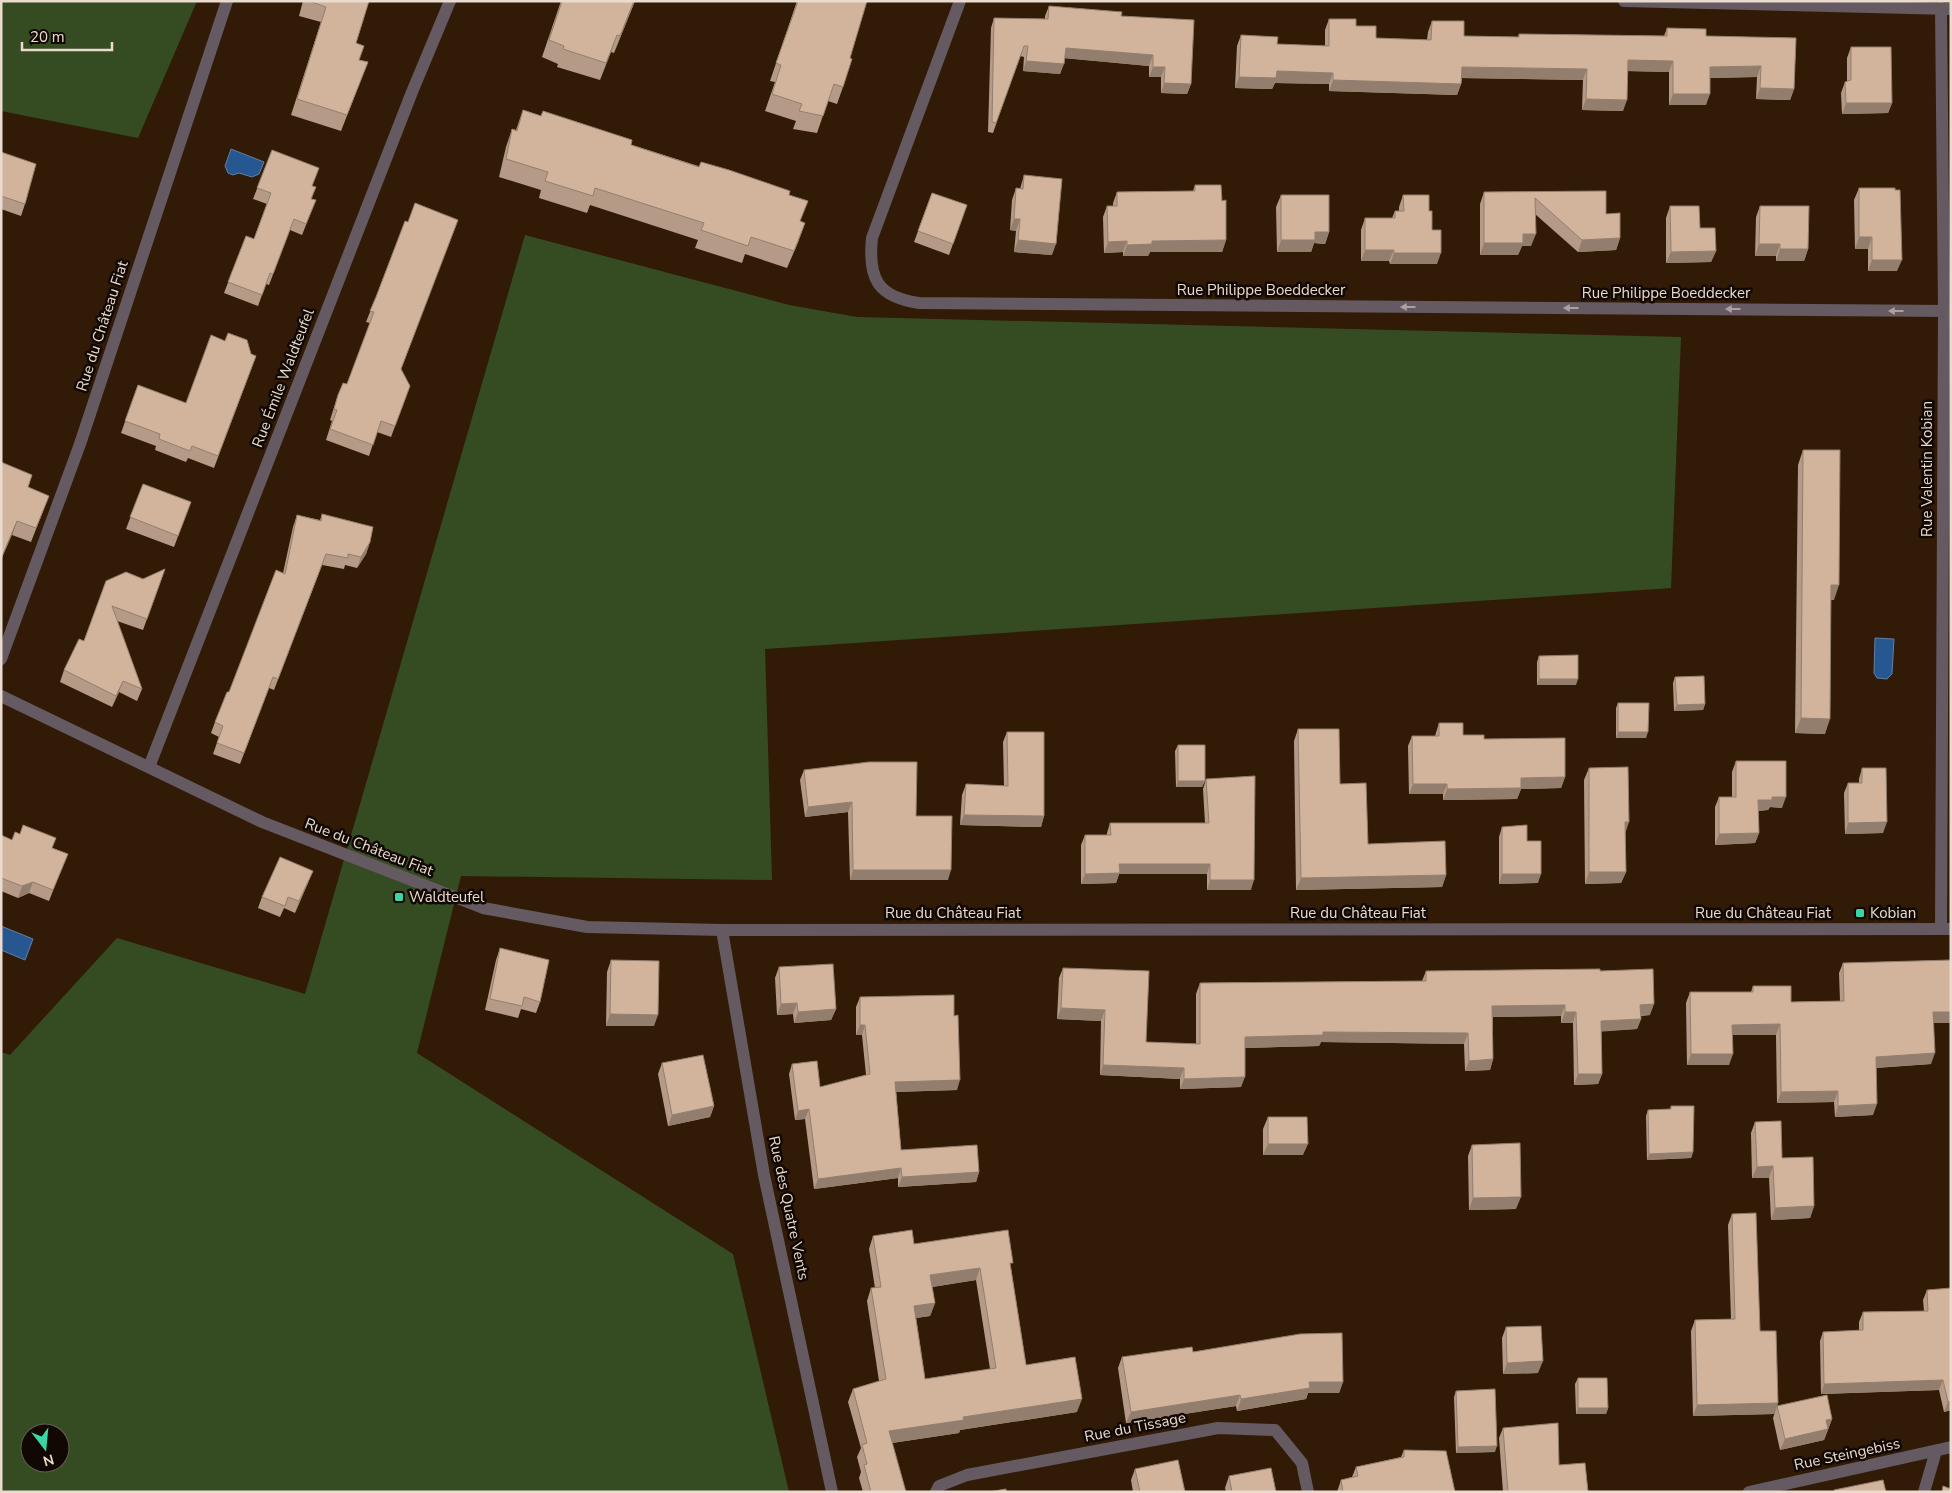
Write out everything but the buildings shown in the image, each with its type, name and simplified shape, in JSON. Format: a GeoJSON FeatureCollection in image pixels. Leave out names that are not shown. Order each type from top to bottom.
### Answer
{"type":"FeatureCollection","features":[{"type":"Feature","properties":{"kind":"street","name":"Rue du Château Fiat"},"geometry":{"type":"LineString","coordinates":[[1,659],[80,444],[227,1]]}},
{"type":"Feature","properties":{"kind":"street","name":"Rue Émile Waldteufel"},"geometry":{"type":"LineString","coordinates":[[149,767],[412,92],[450,1]]}},
{"type":"Feature","properties":{"kind":"street","name":"Rue Philippe Boeddecker"},"geometry":{"type":"LineString","coordinates":[[960,1],[896,169],[872,238],[870,258],[873,276],[879,286],[890,296],[901,301],[939,304],[1948,311]]}},
{"type":"Feature","properties":{"kind":"street"},"geometry":{"type":"LineString","coordinates":[[1624,1],[1860,4],[1946,8]]}},
{"type":"Feature","properties":{"kind":"street","name":"Rue Valentin Kobian"},"geometry":{"type":"LineString","coordinates":[[1946,8],[1948,311],[1946,929]]}},
{"type":"Feature","properties":{"kind":"street","name":"Rue du Château Fiat"},"geometry":{"type":"LineString","coordinates":[[1,696],[262,822],[483,908],[587,926],[722,930],[1946,929]]}},
{"type":"Feature","properties":{"kind":"street","name":"Rue des Quatre Vents"},"geometry":{"type":"LineString","coordinates":[[722,930],[764,1175],[832,1492]]}},
{"type":"Feature","properties":{"kind":"street","name":"Rue du Tissage"},"geometry":{"type":"LineString","coordinates":[[936,1492],[939,1486],[968,1475],[1218,1428],[1276,1430],[1302,1463],[1308,1492]]}},
{"type":"Feature","properties":{"kind":"street","name":"Rue Steingebiss"},"geometry":{"type":"LineString","coordinates":[[1749,1492],[1951,1447]]}},
{"type":"Feature","properties":{"kind":"street"},"geometry":{"type":"LineString","coordinates":[[1924,1492],[1936,1451]]}},
{"type":"Feature","properties":{"kind":"green space"},"geometry":{"type":"Polygon","coordinates":[[[1,1],[197,1],[138,138],[1,111],[1,1]]]}},
{"type":"Feature","properties":{"kind":"green space"},"geometry":{"type":"Polygon","coordinates":[[[525,235],[789,305],[857,317],[1681,337],[1671,588],[765,649],[772,880],[461,876],[417,1053],[733,1254],[789,1492],[1,1492],[1,1052],[10,1055],[117,938],[305,994],[525,235]]]}},
{"type":"Feature","properties":{"kind":"water"},"geometry":{"type":"Polygon","coordinates":[[[231,149],[264,162],[259,174],[252,177],[239,173],[233,175],[228,173],[225,166],[231,149]]]}},
{"type":"Feature","properties":{"kind":"water"},"geometry":{"type":"Polygon","coordinates":[[[1875,638],[1894,639],[1892,674],[1887,679],[1877,678],[1874,673],[1875,638]]]}},
{"type":"Feature","properties":{"kind":"water"},"geometry":{"type":"Polygon","coordinates":[[[1,926],[33,939],[25,960],[1,950],[1,926]]]}},
{"type":"Feature","properties":{"kind":"place","name":"Waldteufel"},"geometry":{"type":"Point","coordinates":[399,897]}},
{"type":"Feature","properties":{"kind":"place","name":"Kobian"},"geometry":{"type":"Point","coordinates":[1860,913]}}]}
